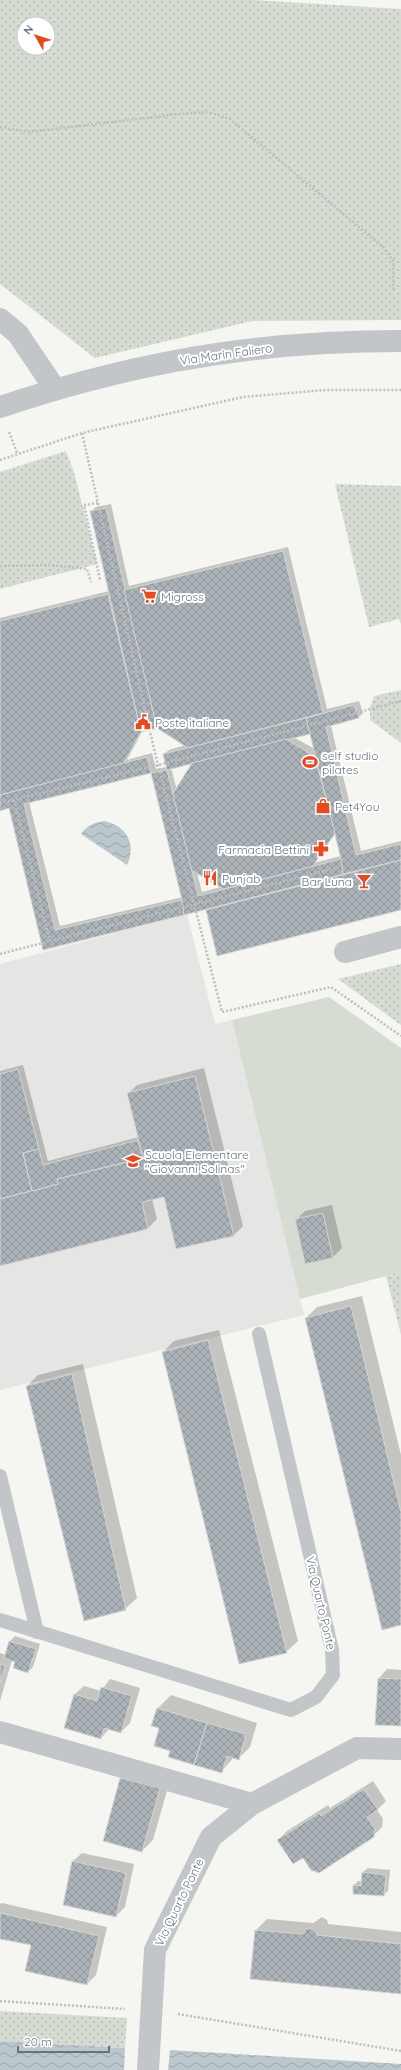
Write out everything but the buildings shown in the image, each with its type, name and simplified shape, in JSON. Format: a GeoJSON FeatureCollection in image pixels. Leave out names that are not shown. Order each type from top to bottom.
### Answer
{"type":"FeatureCollection","features":[{"type":"Feature","properties":{"kind":"street"},"geometry":{"type":"LineString","coordinates":[[0,319],[18,334],[54,389]]}},
{"type":"Feature","properties":{"kind":"street","name":"Via Marin Faliero"},"geometry":{"type":"LineString","coordinates":[[0,407],[54,389],[175,360],[268,348],[401,341]]}},
{"type":"Feature","properties":{"kind":"street"},"geometry":{"type":"LineString","coordinates":[[345,952],[401,937]]}},
{"type":"Feature","properties":{"kind":"street"},"geometry":{"type":"LineString","coordinates":[[0,1732],[252,1804]]}},
{"type":"Feature","properties":{"kind":"street","name":"Via Quarto Ponte"},"geometry":{"type":"LineString","coordinates":[[148,2070],[155,1950],[211,1837],[252,1804],[357,1748],[401,1749]]}},
{"type":"Feature","properties":{"kind":"lane","name":"Via Quarto Ponte"},"geometry":{"type":"LineString","coordinates":[[0,1620],[291,1710],[316,1697],[333,1675],[332,1650],[259,1334]]}},
{"type":"Feature","properties":{"kind":"lane"},"geometry":{"type":"LineString","coordinates":[[0,1476],[37,1632]]}},
{"type":"Feature","properties":{"kind":"path"},"geometry":{"type":"LineString","coordinates":[[0,128],[28,132],[188,113],[209,112],[230,119],[384,248],[393,261],[393,289]]}},
{"type":"Feature","properties":{"kind":"path"},"geometry":{"type":"LineString","coordinates":[[0,460],[82,433],[243,397],[325,390],[401,390]]}},
{"type":"Feature","properties":{"kind":"path"},"geometry":{"type":"LineString","coordinates":[[82,433],[110,561],[158,765],[222,1012],[331,987],[401,1036]]}},
{"type":"Feature","properties":{"kind":"path"},"geometry":{"type":"LineString","coordinates":[[98,503],[84,505],[100,580]]}},
{"type":"Feature","properties":{"kind":"path"},"geometry":{"type":"LineString","coordinates":[[0,566],[50,565],[86,569],[91,582]]}},
{"type":"Feature","properties":{"kind":"path"},"geometry":{"type":"LineString","coordinates":[[0,803],[158,765],[401,701]]}},
{"type":"Feature","properties":{"kind":"path"},"geometry":{"type":"LineString","coordinates":[[14,800],[50,941]]}},
{"type":"Feature","properties":{"kind":"path"},"geometry":{"type":"LineString","coordinates":[[0,954],[344,866]]}},
{"type":"Feature","properties":{"kind":"path"},"geometry":{"type":"LineString","coordinates":[[0,2001],[150,2018],[401,2051]]}},
{"type":"Feature","properties":{"kind":"shaded area"},"geometry":{"type":"Polygon","coordinates":[[[0,0],[254,0],[401,9],[401,320],[252,321],[95,358],[0,284],[0,0]]]}},
{"type":"Feature","properties":{"kind":"shaded area"},"geometry":{"type":"Polygon","coordinates":[[[66,451],[74,472],[97,564],[0,589],[0,472],[66,451]]]}},
{"type":"Feature","properties":{"kind":"shaded area"},"geometry":{"type":"Polygon","coordinates":[[[335,484],[401,486],[401,624],[399,619],[369,627],[335,484]]]}},
{"type":"Feature","properties":{"kind":"shaded area"},"geometry":{"type":"Polygon","coordinates":[[[401,690],[401,743],[370,720],[370,708],[374,696],[401,690]]]}},
{"type":"Feature","properties":{"kind":"shaded area","name":"Scuola Elementare \"Giovanni Solinas\""},"geometry":{"type":"Polygon","coordinates":[[[187,914],[215,1024],[232,1020],[304,1315],[0,1390],[0,964],[187,914]]]}},
{"type":"Feature","properties":{"kind":"shaded area"},"geometry":{"type":"Polygon","coordinates":[[[401,964],[401,1025],[338,979],[401,964]]]}},
{"type":"Feature","properties":{"kind":"shaded area"},"geometry":{"type":"Polygon","coordinates":[[[329,997],[401,1048],[401,1272],[300,1299],[232,1020],[329,997]]]}},
{"type":"Feature","properties":{"kind":"shaded area"},"geometry":{"type":"Polygon","coordinates":[[[401,1272],[401,1335],[386,1276],[401,1272]]]}},
{"type":"Feature","properties":{"kind":"shaded area"},"geometry":{"type":"Polygon","coordinates":[[[0,2011],[127,2018],[125,2048],[0,2041],[0,2011]]]}},
{"type":"Feature","properties":{"kind":"water"},"geometry":{"type":"Polygon","coordinates":[[[104,821],[112,823],[124,831],[128,837],[131,850],[127,865],[81,834],[91,825],[104,821]]]}},
{"type":"Feature","properties":{"kind":"water"},"geometry":{"type":"Polygon","coordinates":[[[0,2041],[125,2048],[124,2070],[0,2070],[0,2041]]]}},
{"type":"Feature","properties":{"kind":"water"},"geometry":{"type":"Polygon","coordinates":[[[170,2050],[401,2064],[401,2070],[168,2070],[170,2050]]]}},
{"type":"Feature","properties":{"kind":"place","name":"Migross"},"geometry":{"type":"Point","coordinates":[149,596]}},
{"type":"Feature","properties":{"kind":"place","name":"Poste italiane"},"geometry":{"type":"Point","coordinates":[143,722]}},
{"type":"Feature","properties":{"kind":"place","name":"self studio pilates"},"geometry":{"type":"Point","coordinates":[310,762]}},
{"type":"Feature","properties":{"kind":"place","name":"Pet4You"},"geometry":{"type":"Point","coordinates":[323,806]}},
{"type":"Feature","properties":{"kind":"place","name":"Farmacia Bettini"},"geometry":{"type":"Point","coordinates":[321,849]}},
{"type":"Feature","properties":{"kind":"place","name":"Punjab"},"geometry":{"type":"Point","coordinates":[210,878]}},
{"type":"Feature","properties":{"kind":"place","name":"Bar Luna"},"geometry":{"type":"Point","coordinates":[364,881]}},
{"type":"Feature","properties":{"kind":"place","name":"Scuola Elementare \"Giovanni Solinas\""},"geometry":{"type":"Point","coordinates":[133,1161]}}]}
